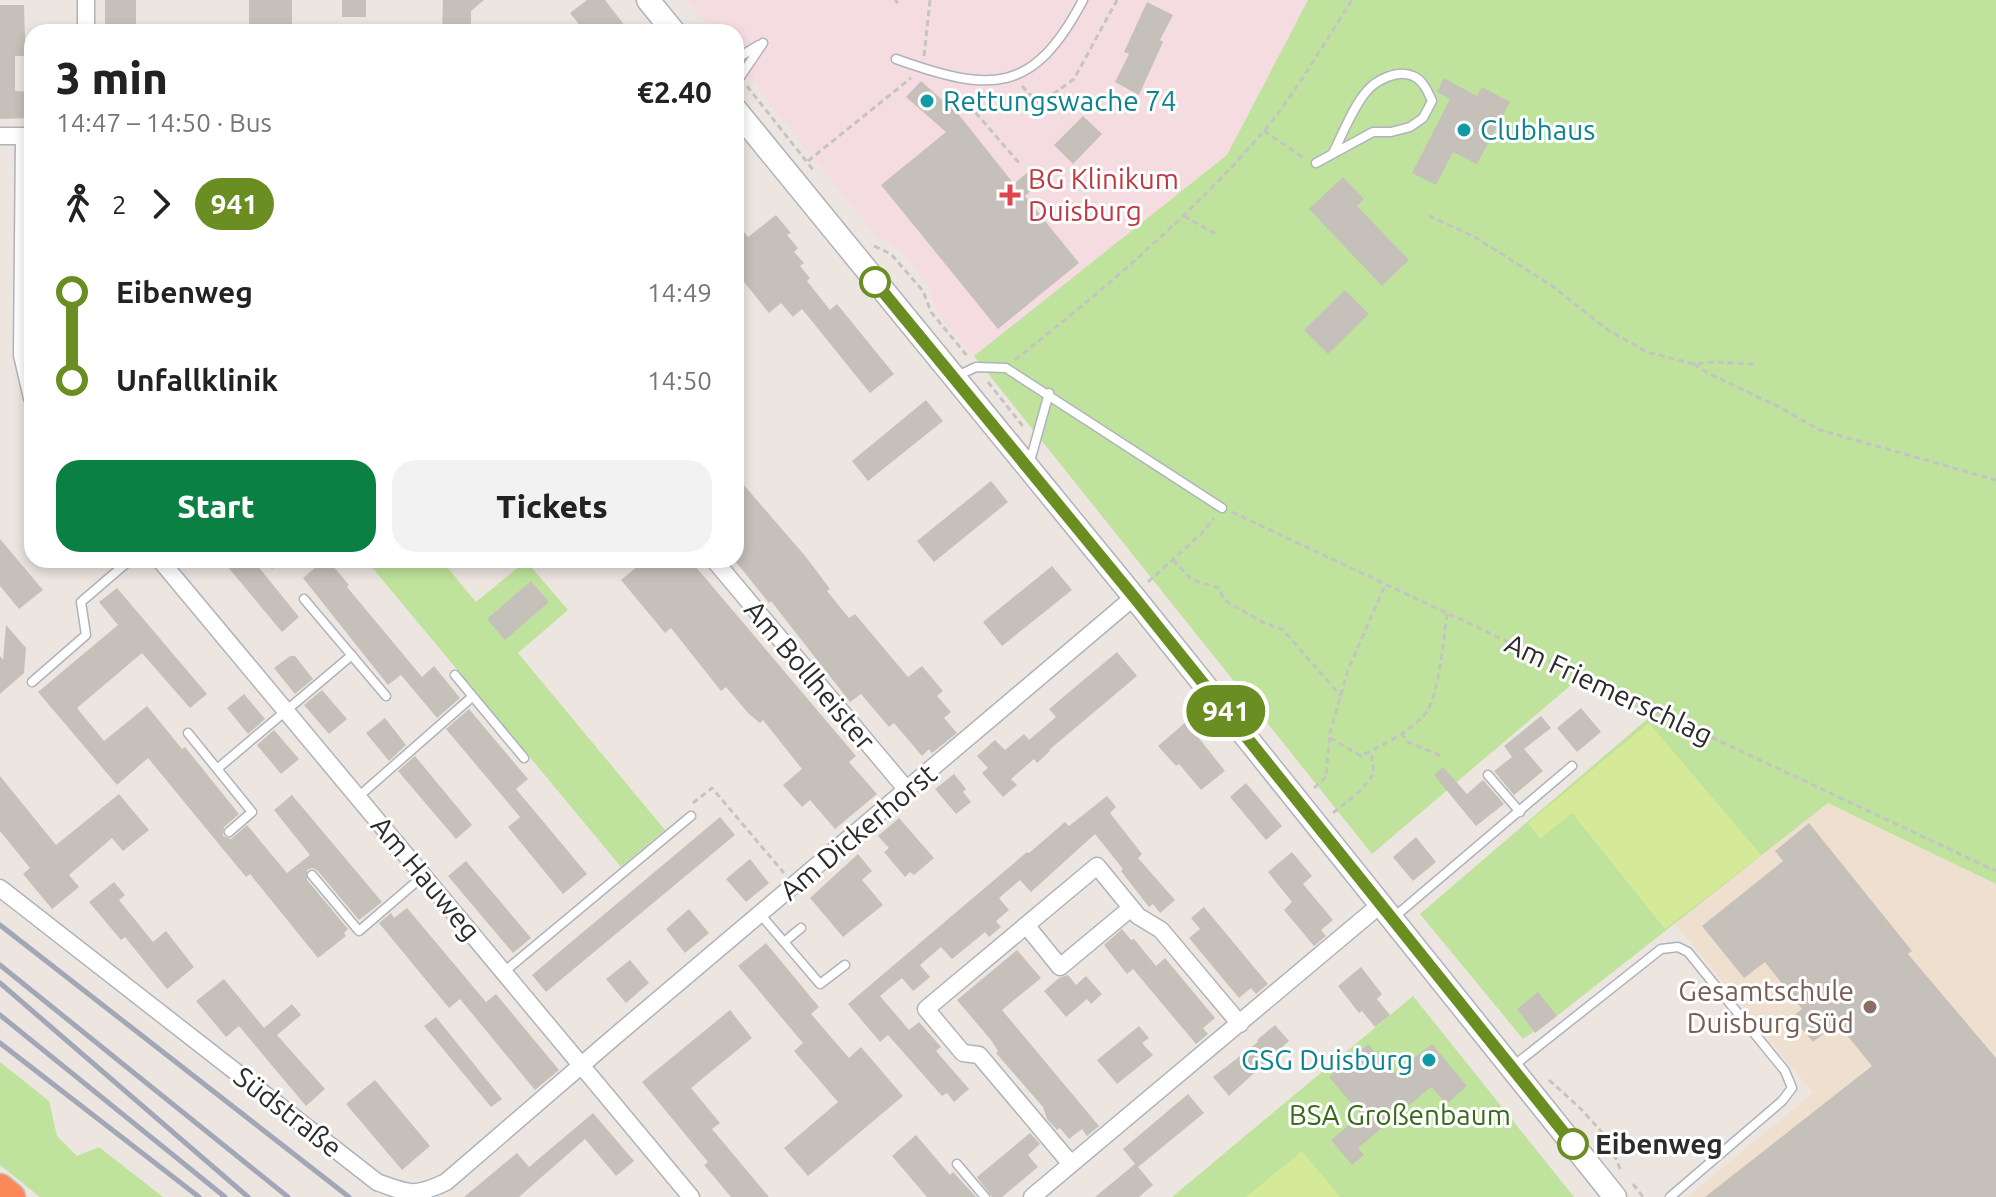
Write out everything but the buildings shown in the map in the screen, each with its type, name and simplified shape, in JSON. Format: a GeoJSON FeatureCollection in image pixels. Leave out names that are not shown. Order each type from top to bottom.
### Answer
{"type":"FeatureCollection","features":[{"type":"Feature","properties":{"kind":"highway"},"geometry":{"type":"LineString","coordinates":[[0,1188],[11,1197]]}},
{"type":"Feature","properties":{"kind":"main road"},"geometry":{"type":"LineString","coordinates":[[648,0],[668,24]]}},
{"type":"Feature","properties":{"kind":"main road"},"geometry":{"type":"LineString","coordinates":[[744,120],[1028,470],[1141,590],[1387,911],[1615,1197]]}},
{"type":"Feature","properties":{"kind":"street"},"geometry":{"type":"LineString","coordinates":[[86,0],[86,24]]}},
{"type":"Feature","properties":{"kind":"street"},"geometry":{"type":"LineString","coordinates":[[0,136],[24,136]]}},
{"type":"Feature","properties":{"kind":"street"},"geometry":{"type":"LineString","coordinates":[[24,330],[24,364]]}},
{"type":"Feature","properties":{"kind":"street","name":"Am Hauweg"},"geometry":{"type":"LineString","coordinates":[[167,568],[691,1197]]}},
{"type":"Feature","properties":{"kind":"street","name":"Am Bollheister"},"geometry":{"type":"LineString","coordinates":[[721,568],[907,790]]}},
{"type":"Feature","properties":{"kind":"street","name":"Am Dickerhorst"},"geometry":{"type":"LineString","coordinates":[[582,1067],[1141,590]]}},
{"type":"Feature","properties":{"kind":"street"},"geometry":{"type":"LineString","coordinates":[[1071,1164],[979,1055],[963,1053],[926,1009],[1097,866],[1138,916],[1161,930],[1240,1024]]}},
{"type":"Feature","properties":{"kind":"street","name":"Südstraße"},"geometry":{"type":"LineString","coordinates":[[0,888],[377,1182],[402,1192],[423,1193],[446,1182],[582,1067]]}},
{"type":"Feature","properties":{"kind":"street"},"geometry":{"type":"LineString","coordinates":[[1026,925],[1060,967],[1131,908]]}},
{"type":"Feature","properties":{"kind":"street"},"geometry":{"type":"LineString","coordinates":[[1032,1197],[1240,1024],[1387,911]]}},
{"type":"Feature","properties":{"kind":"lane"},"geometry":{"type":"LineString","coordinates":[[896,59],[978,80],[1014,78],[1042,60],[1083,0]]}},
{"type":"Feature","properties":{"kind":"lane"},"geometry":{"type":"LineString","coordinates":[[744,54],[763,43],[744,71]]}},
{"type":"Feature","properties":{"kind":"lane"},"geometry":{"type":"LineString","coordinates":[[1315,164],[1373,132],[1391,132],[1410,127],[1423,118],[1432,101],[1425,86],[1413,76],[1398,74],[1381,80],[1366,91],[1333,153]]}},
{"type":"Feature","properties":{"kind":"lane"},"geometry":{"type":"LineString","coordinates":[[953,378],[976,367],[1006,368],[1049,393],[1222,508]]}},
{"type":"Feature","properties":{"kind":"lane"},"geometry":{"type":"LineString","coordinates":[[1028,470],[1049,393]]}},
{"type":"Feature","properties":{"kind":"lane"},"geometry":{"type":"LineString","coordinates":[[32,682],[86,635],[81,602],[121,568]]}},
{"type":"Feature","properties":{"kind":"lane"},"geometry":{"type":"LineString","coordinates":[[304,599],[386,696]]}},
{"type":"Feature","properties":{"kind":"lane"},"geometry":{"type":"LineString","coordinates":[[217,769],[352,655]]}},
{"type":"Feature","properties":{"kind":"lane"},"geometry":{"type":"LineString","coordinates":[[455,675],[524,758]]}},
{"type":"Feature","properties":{"kind":"lane"},"geometry":{"type":"LineString","coordinates":[[358,797],[472,697]]}},
{"type":"Feature","properties":{"kind":"lane"},"geometry":{"type":"LineString","coordinates":[[188,733],[252,812],[229,832]]}},
{"type":"Feature","properties":{"kind":"lane"},"geometry":{"type":"LineString","coordinates":[[1387,911],[1520,812],[1572,766]]}},
{"type":"Feature","properties":{"kind":"lane"},"geometry":{"type":"LineString","coordinates":[[1488,775],[1520,812]]}},
{"type":"Feature","properties":{"kind":"lane"},"geometry":{"type":"LineString","coordinates":[[505,971],[691,816]]}},
{"type":"Feature","properties":{"kind":"lane"},"geometry":{"type":"LineString","coordinates":[[312,875],[359,931],[423,876]]}},
{"type":"Feature","properties":{"kind":"lane"},"geometry":{"type":"LineString","coordinates":[[760,914],[820,984],[845,965]]}},
{"type":"Feature","properties":{"kind":"lane"},"geometry":{"type":"LineString","coordinates":[[784,942],[801,928]]}},
{"type":"Feature","properties":{"kind":"lane"},"geometry":{"type":"LineString","coordinates":[[1512,1067],[1661,949],[1678,947],[1688,952],[1785,1071],[1792,1088],[1782,1101],[1670,1197]]}},
{"type":"Feature","properties":{"kind":"lane"},"geometry":{"type":"LineString","coordinates":[[957,1164],[985,1197]]}},
{"type":"Feature","properties":{"kind":"path"},"geometry":{"type":"LineString","coordinates":[[807,162],[922,68],[930,0]]}},
{"type":"Feature","properties":{"kind":"path"},"geometry":{"type":"LineString","coordinates":[[1014,78],[1037,102],[1074,79],[1117,0]]}},
{"type":"Feature","properties":{"kind":"path"},"geometry":{"type":"LineString","coordinates":[[1006,368],[1109,285],[1184,216],[1264,131],[1284,106],[1352,0]]}},
{"type":"Feature","properties":{"kind":"path"},"geometry":{"type":"LineString","coordinates":[[940,72],[1020,164]]}},
{"type":"Feature","properties":{"kind":"path"},"geometry":{"type":"LineString","coordinates":[[744,87],[816,174]]}},
{"type":"Feature","properties":{"kind":"path"},"geometry":{"type":"LineString","coordinates":[[1264,131],[1315,164]]}},
{"type":"Feature","properties":{"kind":"path"},"geometry":{"type":"LineString","coordinates":[[1184,216],[1219,236]]}},
{"type":"Feature","properties":{"kind":"path"},"geometry":{"type":"LineString","coordinates":[[1429,216],[1473,236],[1551,285],[1608,330],[1647,352],[1694,364],[1820,430],[1996,480]]}},
{"type":"Feature","properties":{"kind":"path"},"geometry":{"type":"LineString","coordinates":[[872,246],[891,254],[923,291],[931,312],[1035,442]]}},
{"type":"Feature","properties":{"kind":"path"},"geometry":{"type":"LineString","coordinates":[[1694,364],[1755,364]]}},
{"type":"Feature","properties":{"kind":"path"},"geometry":{"type":"LineString","coordinates":[[1141,590],[1202,533],[1222,508]]}},
{"type":"Feature","properties":{"kind":"path","name":"Am Friemerschlag"},"geometry":{"type":"LineString","coordinates":[[1222,508],[1996,871]]}},
{"type":"Feature","properties":{"kind":"path"},"geometry":{"type":"LineString","coordinates":[[1173,560],[1192,580],[1219,588],[1224,600],[1264,623],[1282,629],[1341,696]]}},
{"type":"Feature","properties":{"kind":"path"},"geometry":{"type":"LineString","coordinates":[[1314,788],[1326,777],[1330,738],[1348,670],[1385,585]]}},
{"type":"Feature","properties":{"kind":"path"},"geometry":{"type":"LineString","coordinates":[[1330,738],[1361,756],[1402,733],[1426,712],[1441,660],[1447,614]]}},
{"type":"Feature","properties":{"kind":"path"},"geometry":{"type":"LineString","coordinates":[[1402,733],[1406,741],[1441,756]]}},
{"type":"Feature","properties":{"kind":"path"},"geometry":{"type":"LineString","coordinates":[[1333,813],[1361,790],[1374,774],[1371,751]]}},
{"type":"Feature","properties":{"kind":"path"},"geometry":{"type":"LineString","coordinates":[[691,805],[712,788],[794,885]]}},
{"type":"Feature","properties":{"kind":"shaded area","name":"BG Klinikum Duisburg"},"geometry":{"type":"Polygon","coordinates":[[[687,0],[1308,0],[1227,155],[974,356],[938,314],[927,284],[902,251],[875,235],[744,71],[744,24],[706,24],[687,0]]]}},
{"type":"Feature","properties":{"kind":"shaded area","name":"Gesamtschule Duisburg Süd"},"geometry":{"type":"Polygon","coordinates":[[[1829,803],[1996,884],[1996,1197],[1687,1197],[1813,1093],[1674,922],[1829,803]]]}},
{"type":"Feature","properties":{"kind":"green space"},"geometry":{"type":"Polygon","coordinates":[[[1308,0],[1996,0],[1996,884],[1828,803],[1557,1016],[1523,1039],[1420,914],[1652,715],[1577,680],[1372,854],[974,356],[1227,155],[1308,0]]]}},
{"type":"Feature","properties":{"kind":"green space"},"geometry":{"type":"Polygon","coordinates":[[[373,568],[448,568],[476,602],[517,568],[532,568],[568,610],[518,653],[665,830],[621,867],[373,568]]]}},
{"type":"Feature","properties":{"kind":"green space"},"geometry":{"type":"Polygon","coordinates":[[[1649,723],[1761,855],[1665,929],[1572,813],[1540,839],[1528,823],[1649,723]]]}},
{"type":"Feature","properties":{"kind":"green space","name":"BSA Großenbaum"},"geometry":{"type":"Polygon","coordinates":[[[1413,996],[1574,1197],[1172,1197],[1413,996]]]}},
{"type":"Feature","properties":{"kind":"green space"},"geometry":{"type":"Polygon","coordinates":[[[0,1062],[49,1101],[57,1136],[77,1156],[99,1147],[163,1197],[40,1197],[0,1165],[0,1062]]]}},
{"type":"Feature","properties":{"kind":"green space"},"geometry":{"type":"Polygon","coordinates":[[[1302,1151],[1340,1197],[1246,1197],[1302,1151]]]}},
{"type":"Feature","properties":{"kind":"railway"},"geometry":{"type":"LineString","coordinates":[[0,925],[349,1197]]}},
{"type":"Feature","properties":{"kind":"railway"},"geometry":{"type":"LineString","coordinates":[[0,965],[288,1197]]}},
{"type":"Feature","properties":{"kind":"railway"},"geometry":{"type":"LineString","coordinates":[[0,983],[248,1197]]}},
{"type":"Feature","properties":{"kind":"railway"},"geometry":{"type":"LineString","coordinates":[[0,1015],[225,1197]]}},
{"type":"Feature","properties":{"kind":"railway"},"geometry":{"type":"LineString","coordinates":[[0,1043],[199,1197]]}},
{"type":"Feature","properties":{"kind":"bus line","name":"941"},"geometry":{"type":"LineString","coordinates":[[875,282],[1134,597],[1573,1144]]}},
{"type":"Feature","properties":{"kind":"place","name":"Rettungswache 74"},"geometry":{"type":"Point","coordinates":[927,101]}},
{"type":"Feature","properties":{"kind":"place","name":"Clubhaus"},"geometry":{"type":"Point","coordinates":[1464,130]}},
{"type":"Feature","properties":{"kind":"place","name":"BG Klinikum Duisburg"},"geometry":{"type":"Point","coordinates":[1010,195]}},
{"type":"Feature","properties":{"kind":"place","name":"Gesamtschule Duisburg Süd"},"geometry":{"type":"Point","coordinates":[1870,1007]}},
{"type":"Feature","properties":{"kind":"place","name":"GSG Duisburg"},"geometry":{"type":"Point","coordinates":[1429,1060]}},
{"type":"Feature","properties":{"kind":"place","name":"Eibenweg"},"geometry":{"type":"Point","coordinates":[1573,1144]}}]}
